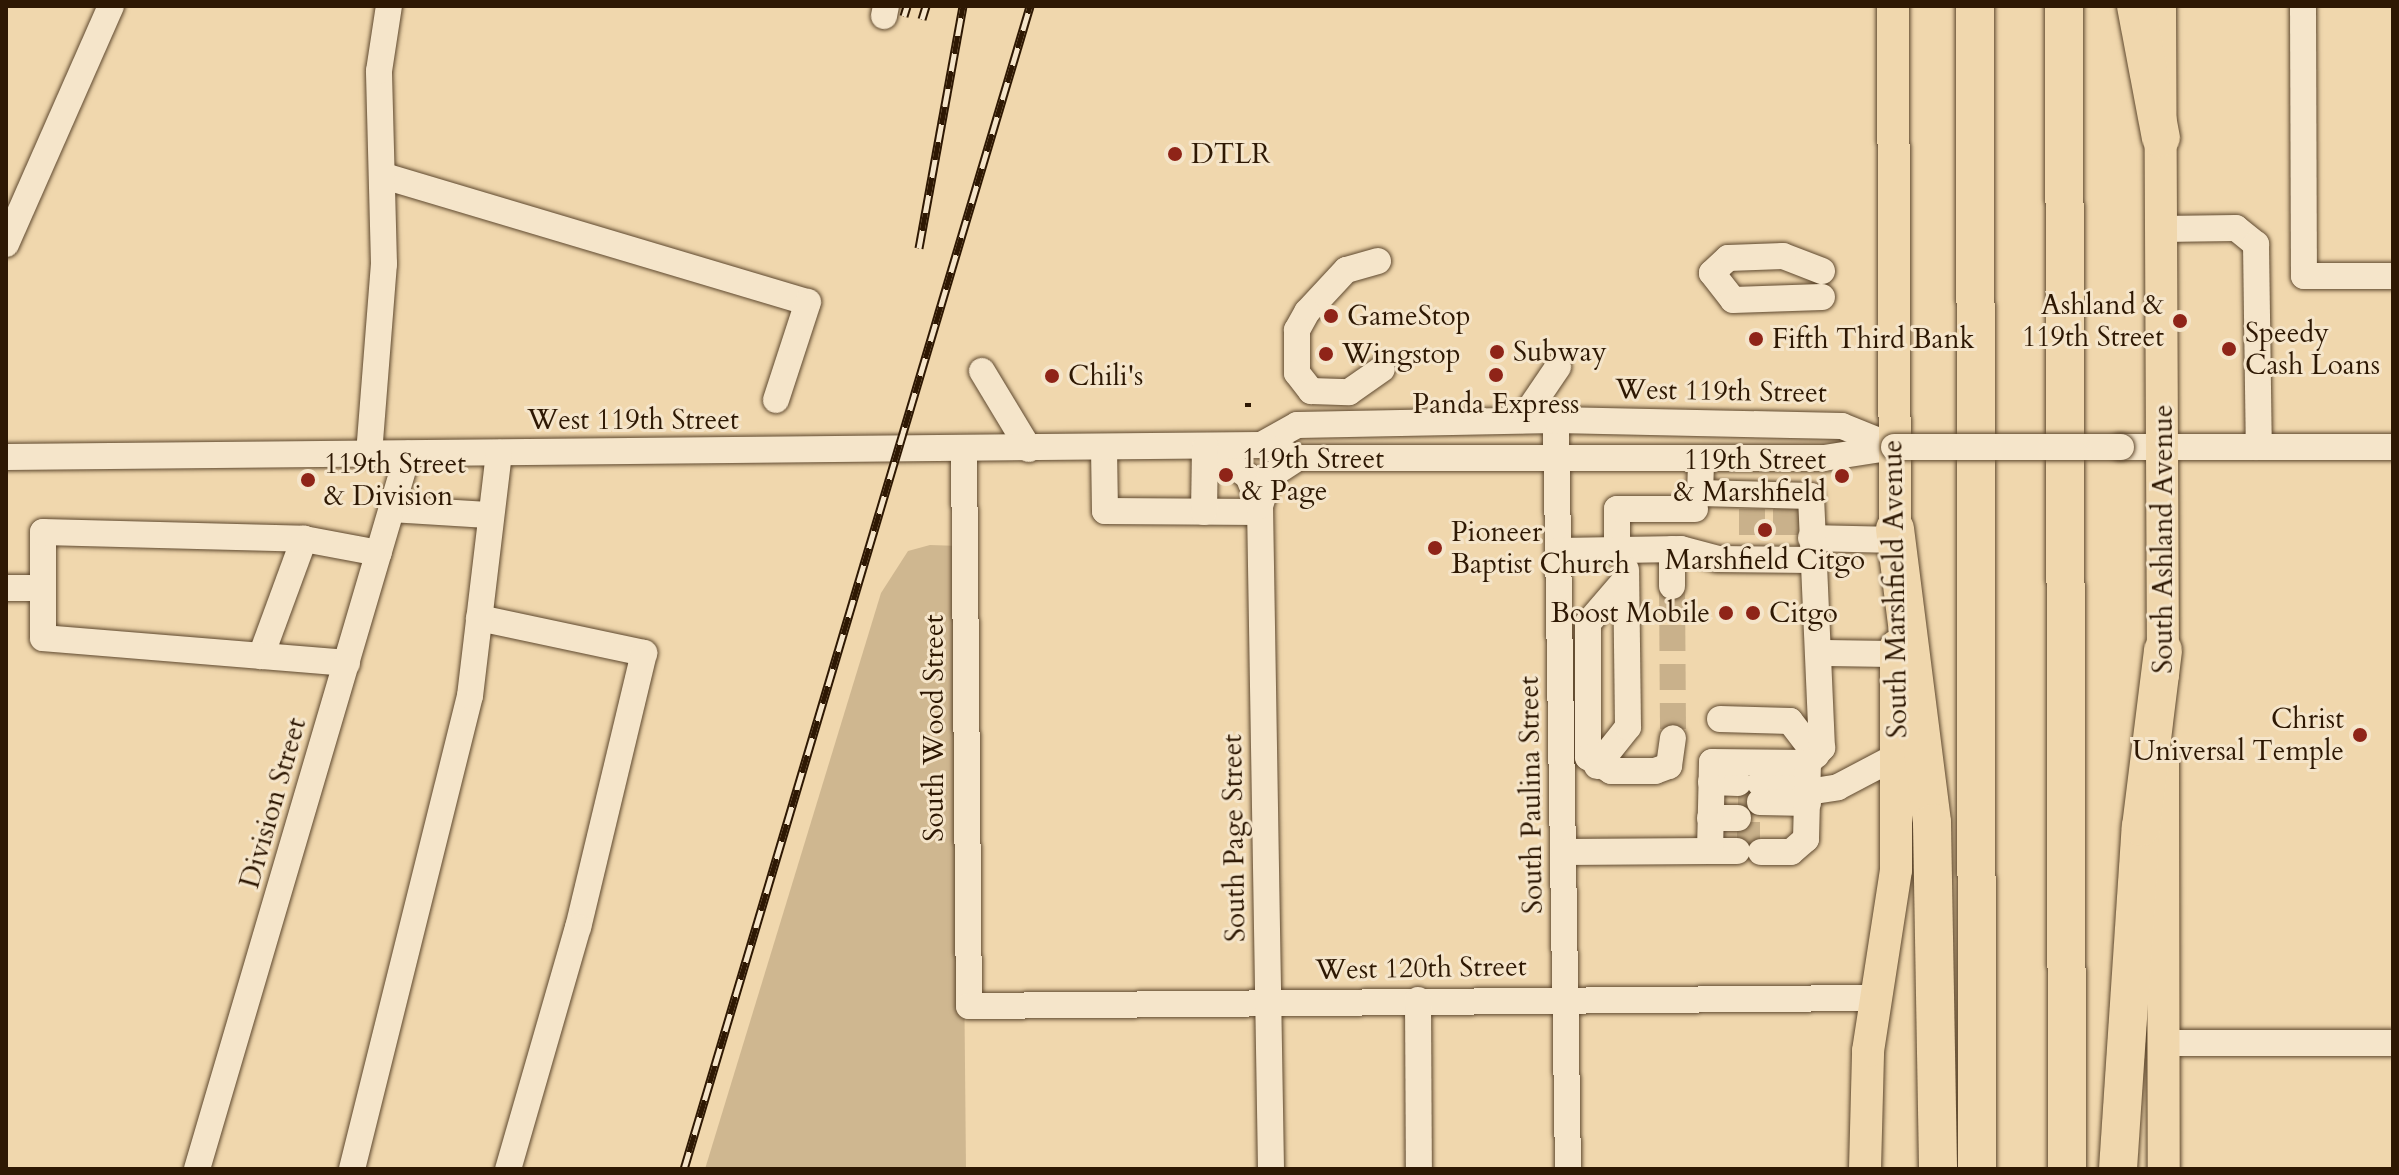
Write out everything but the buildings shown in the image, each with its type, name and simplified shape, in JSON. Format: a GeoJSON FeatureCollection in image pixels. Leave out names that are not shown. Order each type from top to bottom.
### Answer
{"type":"FeatureCollection","features":[{"type":"Feature","properties":{"kind":"highway"},"geometry":{"type":"LineString","coordinates":[[1975,6],[1977,1169]]}},
{"type":"Feature","properties":{"kind":"highway"},"geometry":{"type":"LineString","coordinates":[[2064,6],[2067,1169]]}},
{"type":"Feature","properties":{"kind":"highway"},"geometry":{"type":"LineString","coordinates":[[2136,6],[2161,138]]}},
{"type":"Feature","properties":{"kind":"highway"},"geometry":{"type":"LineString","coordinates":[[1895,534],[1912,619],[1932,823],[1938,1169]]}},
{"type":"Feature","properties":{"kind":"highway"},"geometry":{"type":"LineString","coordinates":[[2118,1169],[2141,827],[2163,650]]}},
{"type":"Feature","properties":{"kind":"main road","name":"South Marshfield Avenue"},"geometry":{"type":"LineString","coordinates":[[1865,1169],[1875,998],[1896,870],[1893,6]]}},
{"type":"Feature","properties":{"kind":"main road","name":"South Ashland Avenue"},"geometry":{"type":"LineString","coordinates":[[2160,6],[2164,1169]]}},
{"type":"Feature","properties":{"kind":"street"},"geometry":{"type":"LineString","coordinates":[[6,244],[111,6]]}},
{"type":"Feature","properties":{"kind":"street"},"geometry":{"type":"LineString","coordinates":[[369,454],[384,176],[379,71],[389,6]]}},
{"type":"Feature","properties":{"kind":"street"},"geometry":{"type":"LineString","coordinates":[[2303,6],[2304,276],[2393,276]]}},
{"type":"Feature","properties":{"kind":"street"},"geometry":{"type":"LineString","coordinates":[[384,176],[808,302],[776,400]]}},
{"type":"Feature","properties":{"kind":"street"},"geometry":{"type":"LineString","coordinates":[[2161,229],[2236,228],[2256,244],[2259,447]]}},
{"type":"Feature","properties":{"kind":"street"},"geometry":{"type":"LineString","coordinates":[[1783,256],[1822,284],[1733,300],[1709,278],[1728,258],[1783,256]]}},
{"type":"Feature","properties":{"kind":"street"},"geometry":{"type":"LineString","coordinates":[[1378,261],[1346,270],[1307,312],[1297,330],[1297,373],[1311,391],[1349,392],[1382,369]]}},
{"type":"Feature","properties":{"kind":"street"},"geometry":{"type":"LineString","coordinates":[[1522,420],[1558,367]]}},
{"type":"Feature","properties":{"kind":"street"},"geometry":{"type":"LineString","coordinates":[[982,371],[1029,449]]}},
{"type":"Feature","properties":{"kind":"street","name":"West 119th Street"},"geometry":{"type":"LineString","coordinates":[[1261,445],[1297,425],[1556,420],[1842,426],[1894,447]]}},
{"type":"Feature","properties":{"kind":"street","name":"South Paulina Street"},"geometry":{"type":"LineString","coordinates":[[1556,420],[1568,1169]]}},
{"type":"Feature","properties":{"kind":"street","name":"West 119th Street"},"geometry":{"type":"LineString","coordinates":[[6,457],[1261,445],[1298,458],[1844,458],[1894,447],[2393,447]]}},
{"type":"Feature","properties":{"kind":"street"},"geometry":{"type":"LineString","coordinates":[[1204,512],[1205,447]]}},
{"type":"Feature","properties":{"kind":"street","name":"South Page Street"},"geometry":{"type":"LineString","coordinates":[[1205,447],[1248,476],[1260,509]]}},
{"type":"Feature","properties":{"kind":"street"},"geometry":{"type":"LineString","coordinates":[[1104,448],[1105,511],[1260,509]]}},
{"type":"Feature","properties":{"kind":"street","name":"South Wood Street"},"geometry":{"type":"LineString","coordinates":[[964,449],[969,1006]]}},
{"type":"Feature","properties":{"kind":"street","name":"Division Street"},"geometry":{"type":"LineString","coordinates":[[197,1169],[408,453]]}},
{"type":"Feature","properties":{"kind":"street"},"geometry":{"type":"LineString","coordinates":[[352,1169],[470,696],[487,515],[499,453]]}},
{"type":"Feature","properties":{"kind":"street","name":"South Page Street"},"geometry":{"type":"LineString","coordinates":[[1271,1169],[1260,509],[1270,476],[1298,458]]}},
{"type":"Feature","properties":{"kind":"street"},"geometry":{"type":"LineString","coordinates":[[1672,586],[1677,549],[1698,501],[1701,458]]}},
{"type":"Feature","properties":{"kind":"street"},"geometry":{"type":"LineString","coordinates":[[1597,766],[1628,727],[1626,579],[1617,509],[1698,501],[1786,502],[1811,496],[1798,552],[1822,653],[1809,793],[1791,852],[1749,818],[1710,817]]}},
{"type":"Feature","properties":{"kind":"street"},"geometry":{"type":"LineString","coordinates":[[392,509],[487,515]]}},
{"type":"Feature","properties":{"kind":"street"},"geometry":{"type":"LineString","coordinates":[[347,663],[43,638],[43,532],[304,539],[379,553]]}},
{"type":"Feature","properties":{"kind":"street"},"geometry":{"type":"LineString","coordinates":[[1558,551],[1677,549],[1752,555],[1798,552],[1895,534]]}},
{"type":"Feature","properties":{"kind":"street"},"geometry":{"type":"LineString","coordinates":[[261,656],[304,539]]}},
{"type":"Feature","properties":{"kind":"street"},"geometry":{"type":"LineString","coordinates":[[1626,579],[1588,623],[1588,757],[1597,766],[1669,766],[1673,738]]}},
{"type":"Feature","properties":{"kind":"street"},"geometry":{"type":"LineString","coordinates":[[6,588],[43,588]]}},
{"type":"Feature","properties":{"kind":"street"},"geometry":{"type":"LineString","coordinates":[[479,618],[644,653],[578,927],[508,1169]]}},
{"type":"Feature","properties":{"kind":"street"},"geometry":{"type":"LineString","coordinates":[[1822,653],[1896,654]]}},
{"type":"Feature","properties":{"kind":"street"},"geometry":{"type":"LineString","coordinates":[[1720,719],[1790,721],[1809,793]]}},
{"type":"Feature","properties":{"kind":"street"},"geometry":{"type":"LineString","coordinates":[[1564,852],[1710,817],[1749,818],[1809,793],[1838,787],[1897,756]]}},
{"type":"Feature","properties":{"kind":"street"},"geometry":{"type":"LineString","coordinates":[[1710,817],[1712,762],[1809,793]]}},
{"type":"Feature","properties":{"kind":"street","name":"West 120th Street"},"geometry":{"type":"LineString","coordinates":[[969,1006],[1567,998],[1875,998]]}},
{"type":"Feature","properties":{"kind":"street"},"geometry":{"type":"LineString","coordinates":[[1418,1000],[1419,1169]]}},
{"type":"Feature","properties":{"kind":"street"},"geometry":{"type":"LineString","coordinates":[[2163,1043],[2393,1043]]}},
{"type":"Feature","properties":{"kind":"path"},"geometry":{"type":"LineString","coordinates":[[1245,405],[1255,405]]}},
{"type":"Feature","properties":{"kind":"shaded area"},"geometry":{"type":"Polygon","coordinates":[[[930,545],[960,546],[966,1169],[705,1169],[881,593],[908,551],[930,545]]]}},
{"type":"Feature","properties":{"kind":"tunnel"},"geometry":{"type":"LineString","coordinates":[[1752,509],[1752,550]]}},
{"type":"Feature","properties":{"kind":"tunnel"},"geometry":{"type":"LineString","coordinates":[[1786,509],[1786,550]]}},
{"type":"Feature","properties":{"kind":"tunnel"},"geometry":{"type":"LineString","coordinates":[[1672,586],[1673,738]]}},
{"type":"Feature","properties":{"kind":"tunnel"},"geometry":{"type":"LineString","coordinates":[[1738,801],[1760,802]]}},
{"type":"Feature","properties":{"kind":"tunnel"},"geometry":{"type":"LineString","coordinates":[[1737,835],[1760,835]]}},
{"type":"Feature","properties":{"kind":"railway"},"geometry":{"type":"LineString","coordinates":[[904,16],[907,6]]}},
{"type":"Feature","properties":{"kind":"railway"},"geometry":{"type":"LineString","coordinates":[[922,19],[926,6]]}},
{"type":"Feature","properties":{"kind":"railway"},"geometry":{"type":"LineString","coordinates":[[919,248],[963,6]]}},
{"type":"Feature","properties":{"kind":"railway"},"geometry":{"type":"LineString","coordinates":[[684,1169],[1030,6]]}},
{"type":"Feature","properties":{"kind":"place","name":"DTLR"},"geometry":{"type":"Point","coordinates":[1175,154]}},
{"type":"Feature","properties":{"kind":"place","name":"GameStop"},"geometry":{"type":"Point","coordinates":[1331,316]}},
{"type":"Feature","properties":{"kind":"place","name":"Ashland & 119th Street"},"geometry":{"type":"Point","coordinates":[2180,321]}},
{"type":"Feature","properties":{"kind":"place","name":"Fifth Third Bank"},"geometry":{"type":"Point","coordinates":[1756,339]}},
{"type":"Feature","properties":{"kind":"place","name":"Speedy Cash Loans"},"geometry":{"type":"Point","coordinates":[2229,349]}},
{"type":"Feature","properties":{"kind":"place","name":"Subway"},"geometry":{"type":"Point","coordinates":[1497,352]}},
{"type":"Feature","properties":{"kind":"place","name":"Wingstop"},"geometry":{"type":"Point","coordinates":[1326,354]}},
{"type":"Feature","properties":{"kind":"place","name":"Panda Express"},"geometry":{"type":"Point","coordinates":[1496,375]}},
{"type":"Feature","properties":{"kind":"place","name":"Chili's"},"geometry":{"type":"Point","coordinates":[1052,376]}},
{"type":"Feature","properties":{"kind":"place","name":"119th Street & Page"},"geometry":{"type":"Point","coordinates":[1226,475]}},
{"type":"Feature","properties":{"kind":"place","name":"119th Street & Marshfield"},"geometry":{"type":"Point","coordinates":[1842,476]}},
{"type":"Feature","properties":{"kind":"place","name":"119th Street & Division"},"geometry":{"type":"Point","coordinates":[308,480]}},
{"type":"Feature","properties":{"kind":"place","name":"Marshfield Citgo"},"geometry":{"type":"Point","coordinates":[1765,530]}},
{"type":"Feature","properties":{"kind":"place","name":"Pioneer Baptist Church"},"geometry":{"type":"Point","coordinates":[1435,548]}},
{"type":"Feature","properties":{"kind":"place","name":"Boost Mobile"},"geometry":{"type":"Point","coordinates":[1726,613]}},
{"type":"Feature","properties":{"kind":"place","name":"Citgo"},"geometry":{"type":"Point","coordinates":[1753,613]}},
{"type":"Feature","properties":{"kind":"place","name":"Christ Universal Temple"},"geometry":{"type":"Point","coordinates":[2360,735]}}]}
